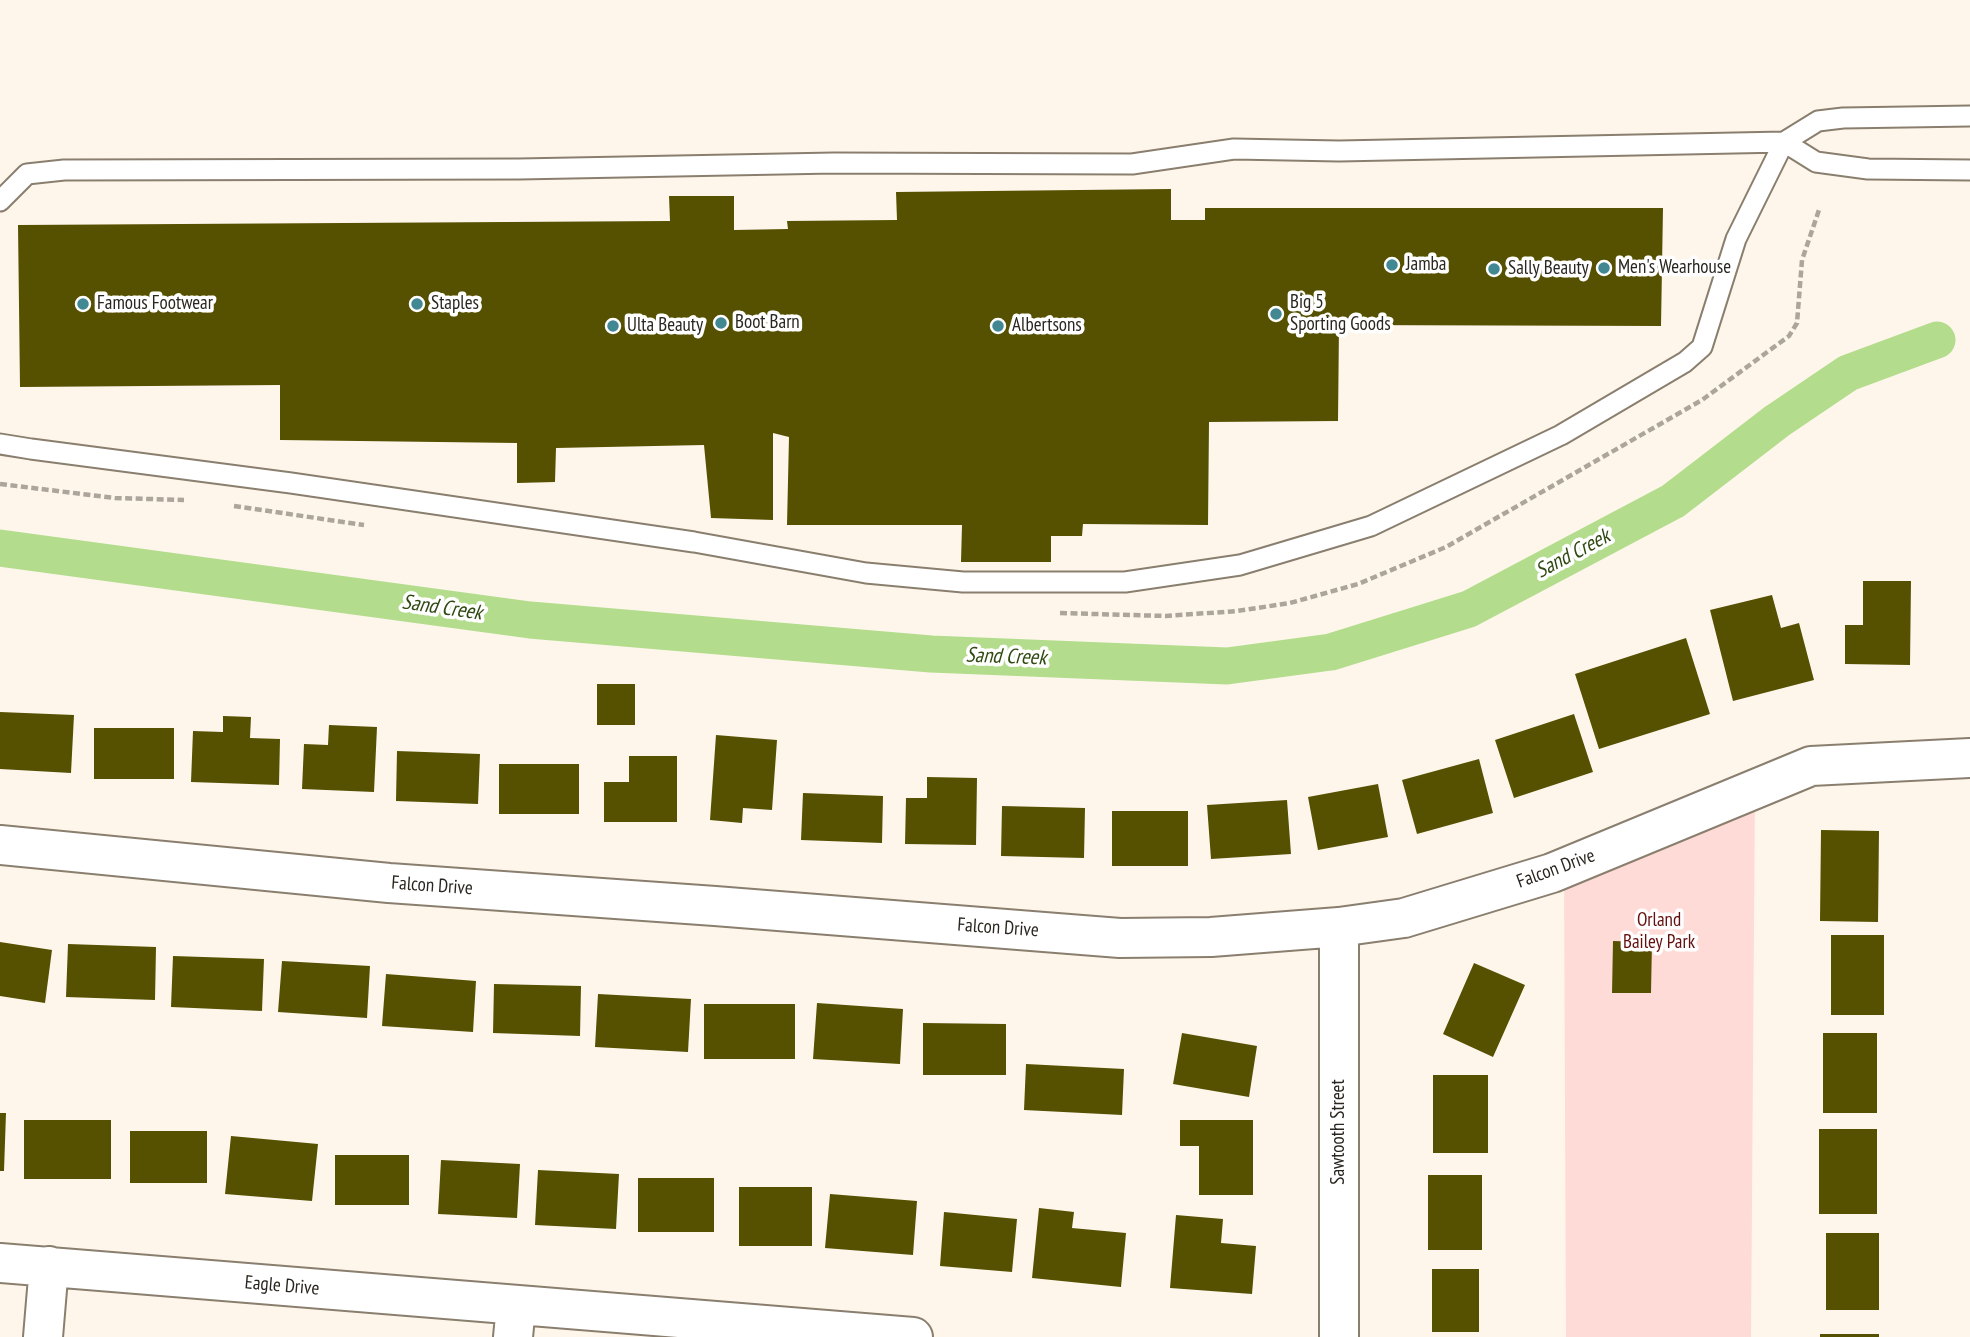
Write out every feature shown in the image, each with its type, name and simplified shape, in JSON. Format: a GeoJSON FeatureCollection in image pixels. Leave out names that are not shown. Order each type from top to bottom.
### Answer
{"type":"FeatureCollection","features":[{"type":"Feature","properties":{"kind":"street","name":"Falcon Drive"},"geometry":{"type":"LineString","coordinates":[[0,845],[389,883],[1120,938],[1211,937],[1339,927],[1404,918],[1552,873],[1811,766],[1970,758]]}},
{"type":"Feature","properties":{"kind":"street","name":"Sawtooth Street"},"geometry":{"type":"LineString","coordinates":[[1339,927],[1339,1337]]}},
{"type":"Feature","properties":{"kind":"street","name":"Eagle Drive"},"geometry":{"type":"LineString","coordinates":[[0,1263],[49,1266],[514,1321],[913,1337]]}},
{"type":"Feature","properties":{"kind":"street"},"geometry":{"type":"LineString","coordinates":[[43,1337],[49,1266]]}},
{"type":"Feature","properties":{"kind":"lane"},"geometry":{"type":"LineString","coordinates":[[0,201],[27,174],[64,170],[519,169],[848,163],[1132,164],[1234,149],[1339,151],[1784,142],[1818,121],[1843,118],[1970,116]]}},
{"type":"Feature","properties":{"kind":"lane"},"geometry":{"type":"LineString","coordinates":[[1784,142],[1816,162],[1868,169],[1970,170]]}},
{"type":"Feature","properties":{"kind":"lane"},"geometry":{"type":"LineString","coordinates":[[0,444],[694,542],[866,573],[962,582],[1125,582],[1240,565],[1371,526],[1561,435],[1685,362],[1702,348],[1736,239],[1784,142]]}},
{"type":"Feature","properties":{"kind":"path"},"geometry":{"type":"LineString","coordinates":[[1052,612],[1166,616],[1237,611],[1290,603],[1358,584],[1446,547],[1702,400],[1789,336],[1797,323],[1802,260],[1820,207]]}},
{"type":"Feature","properties":{"kind":"path"},"geometry":{"type":"LineString","coordinates":[[0,484],[115,498],[195,500]]}},
{"type":"Feature","properties":{"kind":"path"},"geometry":{"type":"LineString","coordinates":[[227,505],[372,526]]}},
{"type":"Feature","properties":{"kind":"green space","name":"Orland Bailey Park"},"geometry":{"type":"Polygon","coordinates":[[[1755,790],[1751,1337],[1566,1337],[1564,868],[1755,790]]]}},
{"type":"Feature","properties":{"kind":"building"},"geometry":{"type":"Polygon","coordinates":[[[1171,189],[1171,220],[1205,220],[1205,208],[1663,208],[1661,326],[1339,325],[1338,421],[1209,422],[1208,525],[1083,524],[1082,536],[1051,536],[1051,562],[961,562],[962,525],[787,525],[789,437],[773,433],[773,520],[711,518],[704,445],[556,448],[555,482],[517,483],[517,443],[280,440],[280,385],[20,387],[18,225],[670,221],[669,196],[734,196],[734,230],[788,229],[787,221],[897,220],[896,192],[1171,189]]]}},
{"type":"Feature","properties":{"kind":"building"},"geometry":{"type":"Polygon","coordinates":[[[1863,581],[1911,581],[1910,665],[1845,664],[1845,625],[1863,625],[1863,581]]]}},
{"type":"Feature","properties":{"kind":"building"},"geometry":{"type":"Polygon","coordinates":[[[1772,595],[1781,628],[1799,623],[1814,680],[1733,701],[1710,610],[1772,595]]]}},
{"type":"Feature","properties":{"kind":"building"},"geometry":{"type":"Polygon","coordinates":[[[1686,638],[1710,714],[1599,749],[1575,674],[1686,638]]]}},
{"type":"Feature","properties":{"kind":"building"},"geometry":{"type":"Polygon","coordinates":[[[597,684],[635,684],[635,725],[597,725],[597,684]]]}},
{"type":"Feature","properties":{"kind":"building"},"geometry":{"type":"Polygon","coordinates":[[[0,712],[74,715],[71,773],[0,769],[0,712]]]}},
{"type":"Feature","properties":{"kind":"building"},"geometry":{"type":"Polygon","coordinates":[[[1574,714],[1593,772],[1514,798],[1495,740],[1574,714]]]}},
{"type":"Feature","properties":{"kind":"building"},"geometry":{"type":"Polygon","coordinates":[[[223,716],[251,717],[250,738],[280,739],[279,785],[191,782],[193,731],[223,732],[223,716]]]}},
{"type":"Feature","properties":{"kind":"building"},"geometry":{"type":"Polygon","coordinates":[[[329,725],[377,727],[374,792],[302,789],[304,744],[328,745],[329,725]]]}},
{"type":"Feature","properties":{"kind":"building"},"geometry":{"type":"Polygon","coordinates":[[[94,728],[174,728],[174,779],[94,779],[94,728]]]}},
{"type":"Feature","properties":{"kind":"building"},"geometry":{"type":"Polygon","coordinates":[[[716,735],[777,740],[772,810],[743,808],[742,823],[710,820],[716,735]]]}},
{"type":"Feature","properties":{"kind":"building"},"geometry":{"type":"Polygon","coordinates":[[[397,751],[480,754],[478,804],[396,801],[397,751]]]}},
{"type":"Feature","properties":{"kind":"building"},"geometry":{"type":"Polygon","coordinates":[[[629,756],[677,756],[677,822],[604,822],[604,782],[629,782],[629,756]]]}},
{"type":"Feature","properties":{"kind":"building"},"geometry":{"type":"Polygon","coordinates":[[[1479,759],[1493,813],[1417,834],[1402,780],[1479,759]]]}},
{"type":"Feature","properties":{"kind":"building"},"geometry":{"type":"Polygon","coordinates":[[[499,764],[579,764],[579,814],[499,814],[499,764]]]}},
{"type":"Feature","properties":{"kind":"building"},"geometry":{"type":"Polygon","coordinates":[[[927,777],[977,778],[976,845],[905,844],[906,798],[927,798],[927,777]]]}},
{"type":"Feature","properties":{"kind":"building"},"geometry":{"type":"Polygon","coordinates":[[[1378,784],[1388,837],[1318,850],[1308,797],[1378,784]]]}},
{"type":"Feature","properties":{"kind":"building"},"geometry":{"type":"Polygon","coordinates":[[[803,793],[883,796],[882,843],[801,840],[803,793]]]}},
{"type":"Feature","properties":{"kind":"building"},"geometry":{"type":"Polygon","coordinates":[[[1287,800],[1291,854],[1211,859],[1207,805],[1287,800]]]}},
{"type":"Feature","properties":{"kind":"building"},"geometry":{"type":"Polygon","coordinates":[[[1002,806],[1085,808],[1084,858],[1001,856],[1002,806]]]}},
{"type":"Feature","properties":{"kind":"building"},"geometry":{"type":"Polygon","coordinates":[[[1112,811],[1188,811],[1188,866],[1112,866],[1112,811]]]}},
{"type":"Feature","properties":{"kind":"building"},"geometry":{"type":"Polygon","coordinates":[[[1821,830],[1879,831],[1878,922],[1820,921],[1821,830]]]}},
{"type":"Feature","properties":{"kind":"building"},"geometry":{"type":"Polygon","coordinates":[[[1831,935],[1884,935],[1884,1015],[1831,1015],[1831,935]]]}},
{"type":"Feature","properties":{"kind":"building"},"geometry":{"type":"Polygon","coordinates":[[[1613,941],[1652,942],[1651,993],[1612,993],[1613,941]]]}},
{"type":"Feature","properties":{"kind":"building"},"geometry":{"type":"Polygon","coordinates":[[[0,942],[52,950],[45,1003],[0,996],[0,942]]]}},
{"type":"Feature","properties":{"kind":"building"},"geometry":{"type":"Polygon","coordinates":[[[68,944],[156,947],[155,1000],[66,997],[68,944]]]}},
{"type":"Feature","properties":{"kind":"building"},"geometry":{"type":"Polygon","coordinates":[[[173,956],[264,959],[262,1011],[171,1007],[173,956]]]}},
{"type":"Feature","properties":{"kind":"building"},"geometry":{"type":"Polygon","coordinates":[[[282,961],[370,966],[367,1018],[278,1012],[282,961]]]}},
{"type":"Feature","properties":{"kind":"building"},"geometry":{"type":"Polygon","coordinates":[[[1474,963],[1525,985],[1493,1057],[1443,1034],[1474,963]]]}},
{"type":"Feature","properties":{"kind":"building"},"geometry":{"type":"Polygon","coordinates":[[[386,974],[476,981],[473,1032],[382,1026],[386,974]]]}},
{"type":"Feature","properties":{"kind":"building"},"geometry":{"type":"Polygon","coordinates":[[[494,984],[581,986],[580,1036],[493,1033],[494,984]]]}},
{"type":"Feature","properties":{"kind":"building"},"geometry":{"type":"Polygon","coordinates":[[[598,994],[691,999],[688,1052],[595,1047],[598,994]]]}},
{"type":"Feature","properties":{"kind":"building"},"geometry":{"type":"Polygon","coordinates":[[[817,1003],[903,1009],[900,1064],[813,1059],[817,1003]]]}},
{"type":"Feature","properties":{"kind":"building"},"geometry":{"type":"Polygon","coordinates":[[[704,1004],[795,1004],[795,1059],[704,1059],[704,1004]]]}},
{"type":"Feature","properties":{"kind":"building"},"geometry":{"type":"Polygon","coordinates":[[[923,1023],[1006,1024],[1006,1075],[923,1075],[923,1023]]]}},
{"type":"Feature","properties":{"kind":"building"},"geometry":{"type":"Polygon","coordinates":[[[1182,1033],[1257,1046],[1249,1097],[1173,1084],[1182,1033]]]}},
{"type":"Feature","properties":{"kind":"building"},"geometry":{"type":"Polygon","coordinates":[[[1823,1033],[1877,1033],[1877,1113],[1823,1113],[1823,1033]]]}},
{"type":"Feature","properties":{"kind":"building"},"geometry":{"type":"Polygon","coordinates":[[[1026,1064],[1124,1069],[1122,1115],[1024,1110],[1026,1064]]]}},
{"type":"Feature","properties":{"kind":"building"},"geometry":{"type":"Polygon","coordinates":[[[1433,1075],[1488,1075],[1488,1153],[1433,1153],[1433,1075]]]}},
{"type":"Feature","properties":{"kind":"building"},"geometry":{"type":"Polygon","coordinates":[[[0,1113],[6,1113],[4,1171],[0,1171],[0,1113]]]}},
{"type":"Feature","properties":{"kind":"building"},"geometry":{"type":"Polygon","coordinates":[[[24,1120],[111,1120],[111,1179],[24,1179],[24,1120]]]}},
{"type":"Feature","properties":{"kind":"building"},"geometry":{"type":"Polygon","coordinates":[[[1180,1120],[1253,1120],[1253,1195],[1199,1195],[1199,1146],[1180,1146],[1180,1120]]]}},
{"type":"Feature","properties":{"kind":"building"},"geometry":{"type":"Polygon","coordinates":[[[1819,1129],[1877,1129],[1877,1214],[1819,1214],[1819,1129]]]}},
{"type":"Feature","properties":{"kind":"building"},"geometry":{"type":"Polygon","coordinates":[[[130,1131],[207,1131],[207,1183],[130,1183],[130,1131]]]}},
{"type":"Feature","properties":{"kind":"building"},"geometry":{"type":"Polygon","coordinates":[[[231,1136],[318,1144],[312,1201],[225,1194],[231,1136]]]}},
{"type":"Feature","properties":{"kind":"building"},"geometry":{"type":"Polygon","coordinates":[[[335,1155],[409,1155],[409,1205],[335,1205],[335,1155]]]}},
{"type":"Feature","properties":{"kind":"building"},"geometry":{"type":"Polygon","coordinates":[[[441,1160],[520,1164],[517,1218],[438,1214],[441,1160]]]}},
{"type":"Feature","properties":{"kind":"building"},"geometry":{"type":"Polygon","coordinates":[[[538,1170],[619,1174],[616,1229],[535,1225],[538,1170]]]}},
{"type":"Feature","properties":{"kind":"building"},"geometry":{"type":"Polygon","coordinates":[[[1428,1175],[1482,1175],[1482,1250],[1428,1250],[1428,1175]]]}},
{"type":"Feature","properties":{"kind":"building"},"geometry":{"type":"Polygon","coordinates":[[[638,1178],[714,1178],[714,1232],[638,1232],[638,1178]]]}},
{"type":"Feature","properties":{"kind":"building"},"geometry":{"type":"Polygon","coordinates":[[[739,1187],[812,1187],[812,1246],[739,1246],[739,1187]]]}},
{"type":"Feature","properties":{"kind":"building"},"geometry":{"type":"Polygon","coordinates":[[[830,1194],[917,1201],[913,1255],[825,1248],[830,1194]]]}},
{"type":"Feature","properties":{"kind":"building"},"geometry":{"type":"Polygon","coordinates":[[[1039,1208],[1074,1212],[1072,1228],[1126,1233],[1121,1287],[1032,1278],[1039,1208]]]}},
{"type":"Feature","properties":{"kind":"building"},"geometry":{"type":"Polygon","coordinates":[[[944,1212],[1017,1219],[1012,1272],[940,1266],[944,1212]]]}},
{"type":"Feature","properties":{"kind":"building"},"geometry":{"type":"Polygon","coordinates":[[[1176,1215],[1223,1219],[1221,1243],[1256,1246],[1252,1294],[1170,1288],[1176,1215]]]}},
{"type":"Feature","properties":{"kind":"building"},"geometry":{"type":"Polygon","coordinates":[[[1826,1233],[1879,1233],[1879,1310],[1826,1310],[1826,1233]]]}},
{"type":"Feature","properties":{"kind":"building"},"geometry":{"type":"Polygon","coordinates":[[[1432,1269],[1479,1269],[1479,1332],[1432,1332],[1432,1269]]]}},
{"type":"Feature","properties":{"kind":"building"},"geometry":{"type":"Polygon","coordinates":[[[1820,1334],[1879,1334],[1879,1337],[1820,1337],[1820,1334]]]}},
{"type":"Feature","properties":{"kind":"waterway","name":"Sand Creek"},"geometry":{"type":"LineString","coordinates":[[0,548],[530,620],[931,654],[1227,666],[1331,652],[1469,609],[1673,501],[1777,421],[1848,373],[1937,340]]}},
{"type":"Feature","properties":{"kind":"place","name":"Jamba"},"geometry":{"type":"Point","coordinates":[1392,265]}},
{"type":"Feature","properties":{"kind":"place","name":"Men's Wearhouse"},"geometry":{"type":"Point","coordinates":[1604,268]}},
{"type":"Feature","properties":{"kind":"place","name":"Sally Beauty"},"geometry":{"type":"Point","coordinates":[1494,269]}},
{"type":"Feature","properties":{"kind":"place","name":"Famous Footwear"},"geometry":{"type":"Point","coordinates":[83,304]}},
{"type":"Feature","properties":{"kind":"place","name":"Staples"},"geometry":{"type":"Point","coordinates":[417,304]}},
{"type":"Feature","properties":{"kind":"place","name":"Big 5 Sporting Goods"},"geometry":{"type":"Point","coordinates":[1276,314]}},
{"type":"Feature","properties":{"kind":"place","name":"Boot Barn"},"geometry":{"type":"Point","coordinates":[721,323]}},
{"type":"Feature","properties":{"kind":"place","name":"Ulta Beauty"},"geometry":{"type":"Point","coordinates":[613,326]}},
{"type":"Feature","properties":{"kind":"place","name":"Albertsons"},"geometry":{"type":"Point","coordinates":[998,326]}}]}
